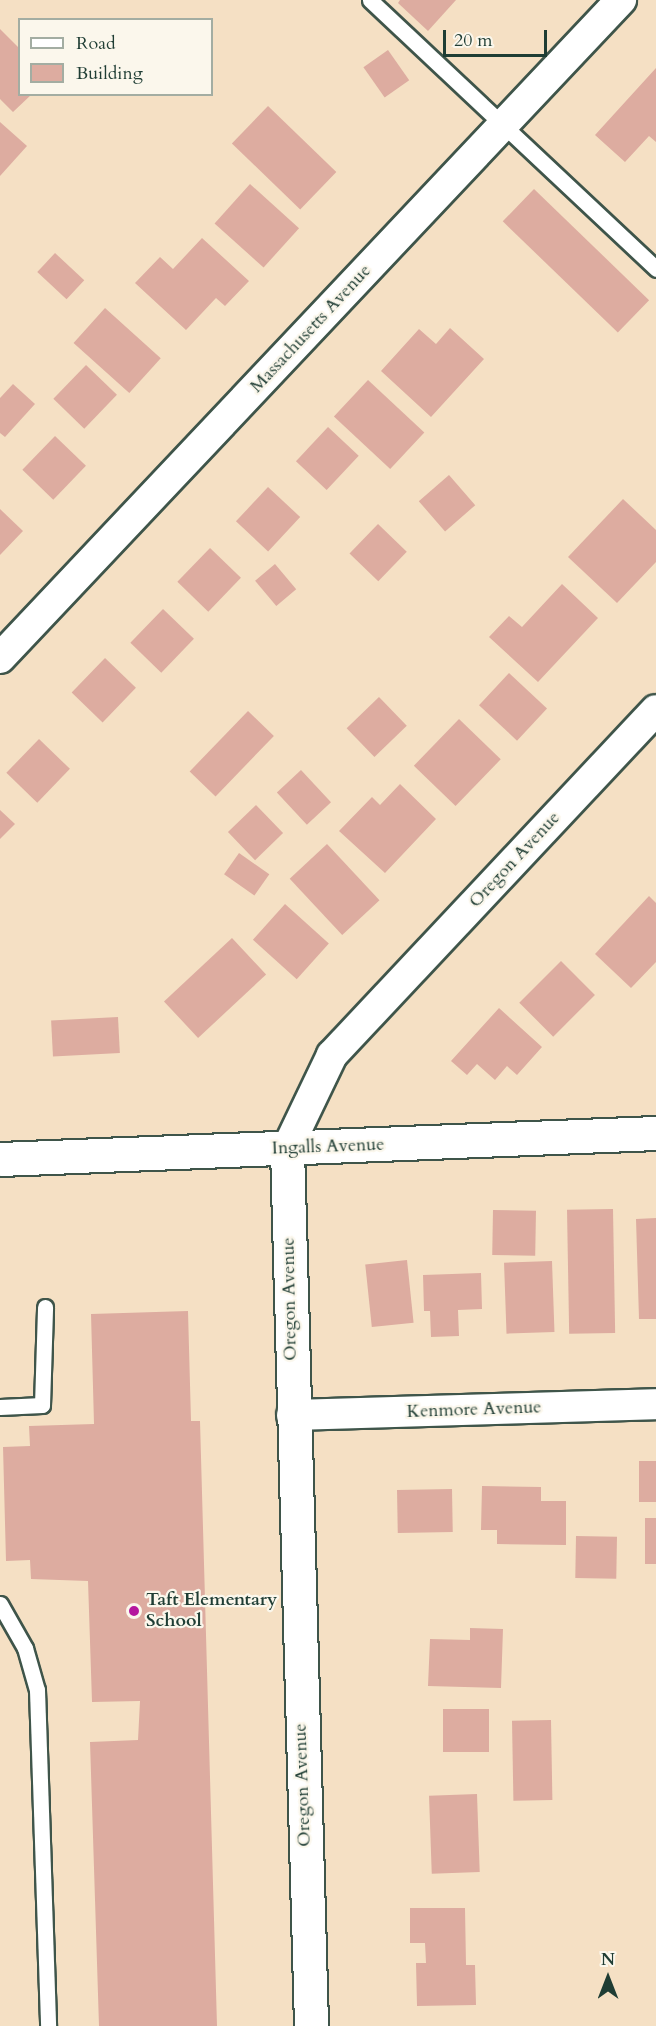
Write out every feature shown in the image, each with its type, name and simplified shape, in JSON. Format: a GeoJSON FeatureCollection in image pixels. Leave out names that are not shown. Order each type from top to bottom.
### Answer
{"type":"FeatureCollection","features":[{"type":"Feature","properties":{"kind":"street","name":"Massachusetts Avenue"},"geometry":{"type":"LineString","coordinates":[[0,658],[621,0]]}},
{"type":"Feature","properties":{"kind":"street","name":"Oregon Avenue"},"geometry":{"type":"LineString","coordinates":[[310,2026],[292,1415],[287,1149],[332,1055],[656,710]]}},
{"type":"Feature","properties":{"kind":"street","name":"Ingalls Avenue"},"geometry":{"type":"LineString","coordinates":[[0,1159],[656,1134]]}},
{"type":"Feature","properties":{"kind":"street","name":"Kenmore Avenue"},"geometry":{"type":"LineString","coordinates":[[292,1415],[656,1404]]}},
{"type":"Feature","properties":{"kind":"lane"},"geometry":{"type":"LineString","coordinates":[[370,0],[505,123],[656,269]]}},
{"type":"Feature","properties":{"kind":"lane"},"geometry":{"type":"LineString","coordinates":[[0,1407],[42,1405],[45,1307]]}},
{"type":"Feature","properties":{"kind":"lane"},"geometry":{"type":"LineString","coordinates":[[0,1604],[25,1648],[37,1690],[48,2026]]}},
{"type":"Feature","properties":{"kind":"building"},"geometry":{"type":"Polygon","coordinates":[[[400,0],[456,0],[428,31],[398,3],[400,0]]]}},
{"type":"Feature","properties":{"kind":"building"},"geometry":{"type":"Polygon","coordinates":[[[0,29],[18,47],[18,96],[30,96],[13,112],[0,99],[0,29]]]}},
{"type":"Feature","properties":{"kind":"building"},"geometry":{"type":"Polygon","coordinates":[[[388,50],[409,80],[385,98],[363,67],[388,50]]]}},
{"type":"Feature","properties":{"kind":"building"},"geometry":{"type":"Polygon","coordinates":[[[656,68],[656,142],[649,136],[625,162],[595,135],[656,68]]]}},
{"type":"Feature","properties":{"kind":"building"},"geometry":{"type":"Polygon","coordinates":[[[268,106],[336,172],[300,209],[232,143],[268,106]]]}},
{"type":"Feature","properties":{"kind":"building"},"geometry":{"type":"Polygon","coordinates":[[[0,122],[27,146],[0,176],[0,122]]]}},
{"type":"Feature","properties":{"kind":"building"},"geometry":{"type":"Polygon","coordinates":[[[250,184],[299,228],[264,268],[215,223],[250,184]]]}},
{"type":"Feature","properties":{"kind":"building"},"geometry":{"type":"Polygon","coordinates":[[[534,189],[649,300],[618,333],[503,221],[534,189]]]}},
{"type":"Feature","properties":{"kind":"building"},"geometry":{"type":"Polygon","coordinates":[[[202,238],[249,281],[225,306],[216,298],[186,330],[135,283],[160,257],[173,269],[202,238]]]}},
{"type":"Feature","properties":{"kind":"building"},"geometry":{"type":"Polygon","coordinates":[[[55,253],[84,280],[67,299],[37,272],[55,253]]]}},
{"type":"Feature","properties":{"kind":"building"},"geometry":{"type":"Polygon","coordinates":[[[105,308],[161,358],[129,393],[74,343],[105,308]]]}},
{"type":"Feature","properties":{"kind":"building"},"geometry":{"type":"Polygon","coordinates":[[[450,328],[484,359],[431,417],[381,371],[419,329],[436,344],[450,328]]]}},
{"type":"Feature","properties":{"kind":"building"},"geometry":{"type":"Polygon","coordinates":[[[86,365],[117,395],[84,429],[53,399],[86,365]]]}},
{"type":"Feature","properties":{"kind":"building"},"geometry":{"type":"Polygon","coordinates":[[[368,380],[424,433],[390,469],[334,417],[368,380]]]}},
{"type":"Feature","properties":{"kind":"building"},"geometry":{"type":"Polygon","coordinates":[[[13,384],[35,404],[5,437],[0,433],[0,398],[13,384]]]}},
{"type":"Feature","properties":{"kind":"building"},"geometry":{"type":"Polygon","coordinates":[[[328,427],[359,456],[327,490],[296,461],[328,427]]]}},
{"type":"Feature","properties":{"kind":"building"},"geometry":{"type":"Polygon","coordinates":[[[55,436],[86,466],[53,500],[22,470],[55,436]]]}},
{"type":"Feature","properties":{"kind":"building"},"geometry":{"type":"Polygon","coordinates":[[[449,475],[475,505],[445,531],[419,501],[449,475]]]}},
{"type":"Feature","properties":{"kind":"building"},"geometry":{"type":"Polygon","coordinates":[[[268,487],[300,517],[268,551],[236,521],[268,487]]]}},
{"type":"Feature","properties":{"kind":"building"},"geometry":{"type":"Polygon","coordinates":[[[623,499],[656,530],[656,562],[617,603],[568,557],[623,499]]]}},
{"type":"Feature","properties":{"kind":"building"},"geometry":{"type":"Polygon","coordinates":[[[0,509],[23,531],[0,555],[0,509]]]}},
{"type":"Feature","properties":{"kind":"building"},"geometry":{"type":"Polygon","coordinates":[[[378,524],[407,552],[378,581],[350,553],[378,524]]]}},
{"type":"Feature","properties":{"kind":"building"},"geometry":{"type":"Polygon","coordinates":[[[210,548],[241,578],[208,612],[177,582],[210,548]]]}},
{"type":"Feature","properties":{"kind":"building"},"geometry":{"type":"Polygon","coordinates":[[[275,564],[296,589],[276,606],[255,581],[275,564]]]}},
{"type":"Feature","properties":{"kind":"building"},"geometry":{"type":"Polygon","coordinates":[[[562,584],[598,618],[538,682],[489,637],[509,616],[522,627],[562,584]]]}},
{"type":"Feature","properties":{"kind":"building"},"geometry":{"type":"Polygon","coordinates":[[[163,609],[194,639],[161,673],[130,643],[163,609]]]}},
{"type":"Feature","properties":{"kind":"building"},"geometry":{"type":"Polygon","coordinates":[[[105,658],[136,688],[103,722],[72,693],[105,658]]]}},
{"type":"Feature","properties":{"kind":"building"},"geometry":{"type":"Polygon","coordinates":[[[509,673],[547,708],[517,741],[479,705],[509,673]]]}},
{"type":"Feature","properties":{"kind":"building"},"geometry":{"type":"Polygon","coordinates":[[[379,697],[407,726],[374,757],[347,728],[379,697]]]}},
{"type":"Feature","properties":{"kind":"building"},"geometry":{"type":"Polygon","coordinates":[[[248,711],[274,736],[216,796],[190,771],[248,711]]]}},
{"type":"Feature","properties":{"kind":"building"},"geometry":{"type":"Polygon","coordinates":[[[459,719],[501,759],[456,806],[414,766],[459,719]]]}},
{"type":"Feature","properties":{"kind":"building"},"geometry":{"type":"Polygon","coordinates":[[[39,739],[70,769],[37,803],[6,773],[39,739]]]}},
{"type":"Feature","properties":{"kind":"building"},"geometry":{"type":"Polygon","coordinates":[[[301,770],[331,802],[307,825],[277,793],[301,770]]]}},
{"type":"Feature","properties":{"kind":"building"},"geometry":{"type":"Polygon","coordinates":[[[400,784],[436,819],[385,873],[339,831],[372,797],[380,805],[400,784]]]}},
{"type":"Feature","properties":{"kind":"building"},"geometry":{"type":"Polygon","coordinates":[[[256,805],[283,833],[255,860],[228,832],[256,805]]]}},
{"type":"Feature","properties":{"kind":"building"},"geometry":{"type":"Polygon","coordinates":[[[0,810],[15,824],[0,839],[0,810]]]}},
{"type":"Feature","properties":{"kind":"building"},"geometry":{"type":"Polygon","coordinates":[[[327,844],[380,900],[342,935],[290,879],[327,844]]]}},
{"type":"Feature","properties":{"kind":"building"},"geometry":{"type":"Polygon","coordinates":[[[239,853],[269,874],[254,896],[224,874],[239,853]]]}},
{"type":"Feature","properties":{"kind":"building"},"geometry":{"type":"Polygon","coordinates":[[[649,896],[656,903],[656,962],[631,988],[595,954],[649,896]]]}},
{"type":"Feature","properties":{"kind":"building"},"geometry":{"type":"Polygon","coordinates":[[[285,904],[329,943],[297,979],[253,940],[285,904]]]}},
{"type":"Feature","properties":{"kind":"building"},"geometry":{"type":"Polygon","coordinates":[[[232,938],[266,975],[198,1038],[164,1001],[232,938]]]}},
{"type":"Feature","properties":{"kind":"building"},"geometry":{"type":"Polygon","coordinates":[[[561,961],[595,995],[553,1037],[519,1003],[561,961]]]}},
{"type":"Feature","properties":{"kind":"building"},"geometry":{"type":"Polygon","coordinates":[[[499,1008],[542,1047],[517,1075],[507,1066],[495,1080],[477,1064],[467,1075],[451,1061],[499,1008]]]}},
{"type":"Feature","properties":{"kind":"building"},"geometry":{"type":"Polygon","coordinates":[[[118,1017],[120,1053],[53,1056],[51,1021],[118,1017]]]}},
{"type":"Feature","properties":{"kind":"building"},"geometry":{"type":"Polygon","coordinates":[[[613,1209],[615,1333],[569,1334],[567,1210],[613,1209]]]}},
{"type":"Feature","properties":{"kind":"building"},"geometry":{"type":"Polygon","coordinates":[[[493,1210],[536,1211],[535,1256],[492,1255],[493,1210]]]}},
{"type":"Feature","properties":{"kind":"building"},"geometry":{"type":"Polygon","coordinates":[[[656,1218],[656,1319],[639,1319],[636,1219],[656,1218]]]}},
{"type":"Feature","properties":{"kind":"building"},"geometry":{"type":"Polygon","coordinates":[[[407,1260],[414,1323],[372,1327],[365,1264],[407,1260]]]}},
{"type":"Feature","properties":{"kind":"building"},"geometry":{"type":"Polygon","coordinates":[[[552,1261],[554,1332],[507,1334],[504,1263],[552,1261]]]}},
{"type":"Feature","properties":{"kind":"building"},"geometry":{"type":"Polygon","coordinates":[[[481,1273],[482,1309],[458,1310],[459,1336],[431,1337],[430,1311],[424,1311],[423,1275],[481,1273]]]}},
{"type":"Feature","properties":{"kind":"building"},"geometry":{"type":"Polygon","coordinates":[[[188,1311],[191,1421],[200,1421],[217,2026],[99,2026],[90,1742],[138,1740],[140,1701],[92,1702],[88,1581],[31,1579],[30,1560],[6,1561],[3,1447],[30,1446],[29,1426],[94,1424],[91,1314],[188,1311]]]}},
{"type":"Feature","properties":{"kind":"building"},"geometry":{"type":"Polygon","coordinates":[[[639,1461],[656,1461],[656,1502],[639,1502],[639,1461]]]}},
{"type":"Feature","properties":{"kind":"building"},"geometry":{"type":"Polygon","coordinates":[[[482,1486],[541,1487],[541,1501],[566,1501],[566,1545],[497,1544],[497,1530],[481,1530],[482,1486]]]}},
{"type":"Feature","properties":{"kind":"building"},"geometry":{"type":"Polygon","coordinates":[[[452,1489],[453,1532],[398,1533],[397,1490],[452,1489]]]}},
{"type":"Feature","properties":{"kind":"building"},"geometry":{"type":"Polygon","coordinates":[[[645,1518],[656,1518],[656,1564],[645,1564],[645,1518]]]}},
{"type":"Feature","properties":{"kind":"building"},"geometry":{"type":"Polygon","coordinates":[[[576,1536],[617,1537],[616,1579],[575,1578],[576,1536]]]}},
{"type":"Feature","properties":{"kind":"building"},"geometry":{"type":"Polygon","coordinates":[[[470,1628],[503,1629],[501,1688],[428,1686],[430,1639],[470,1640],[470,1628]]]}},
{"type":"Feature","properties":{"kind":"building"},"geometry":{"type":"Polygon","coordinates":[[[443,1709],[489,1709],[489,1752],[443,1752],[443,1709]]]}},
{"type":"Feature","properties":{"kind":"building"},"geometry":{"type":"Polygon","coordinates":[[[551,1720],[552,1800],[513,1801],[512,1721],[551,1720]]]}},
{"type":"Feature","properties":{"kind":"building"},"geometry":{"type":"Polygon","coordinates":[[[477,1794],[480,1872],[432,1874],[429,1796],[477,1794]]]}},
{"type":"Feature","properties":{"kind":"building"},"geometry":{"type":"Polygon","coordinates":[[[410,1908],[465,1908],[466,1965],[475,1965],[476,2005],[417,2006],[416,1963],[426,1963],[425,1943],[410,1943],[410,1908]]]}},
{"type":"Feature","properties":{"kind":"place","name":"Taft Elementary School"},"geometry":{"type":"Point","coordinates":[134,1611]}}]}
